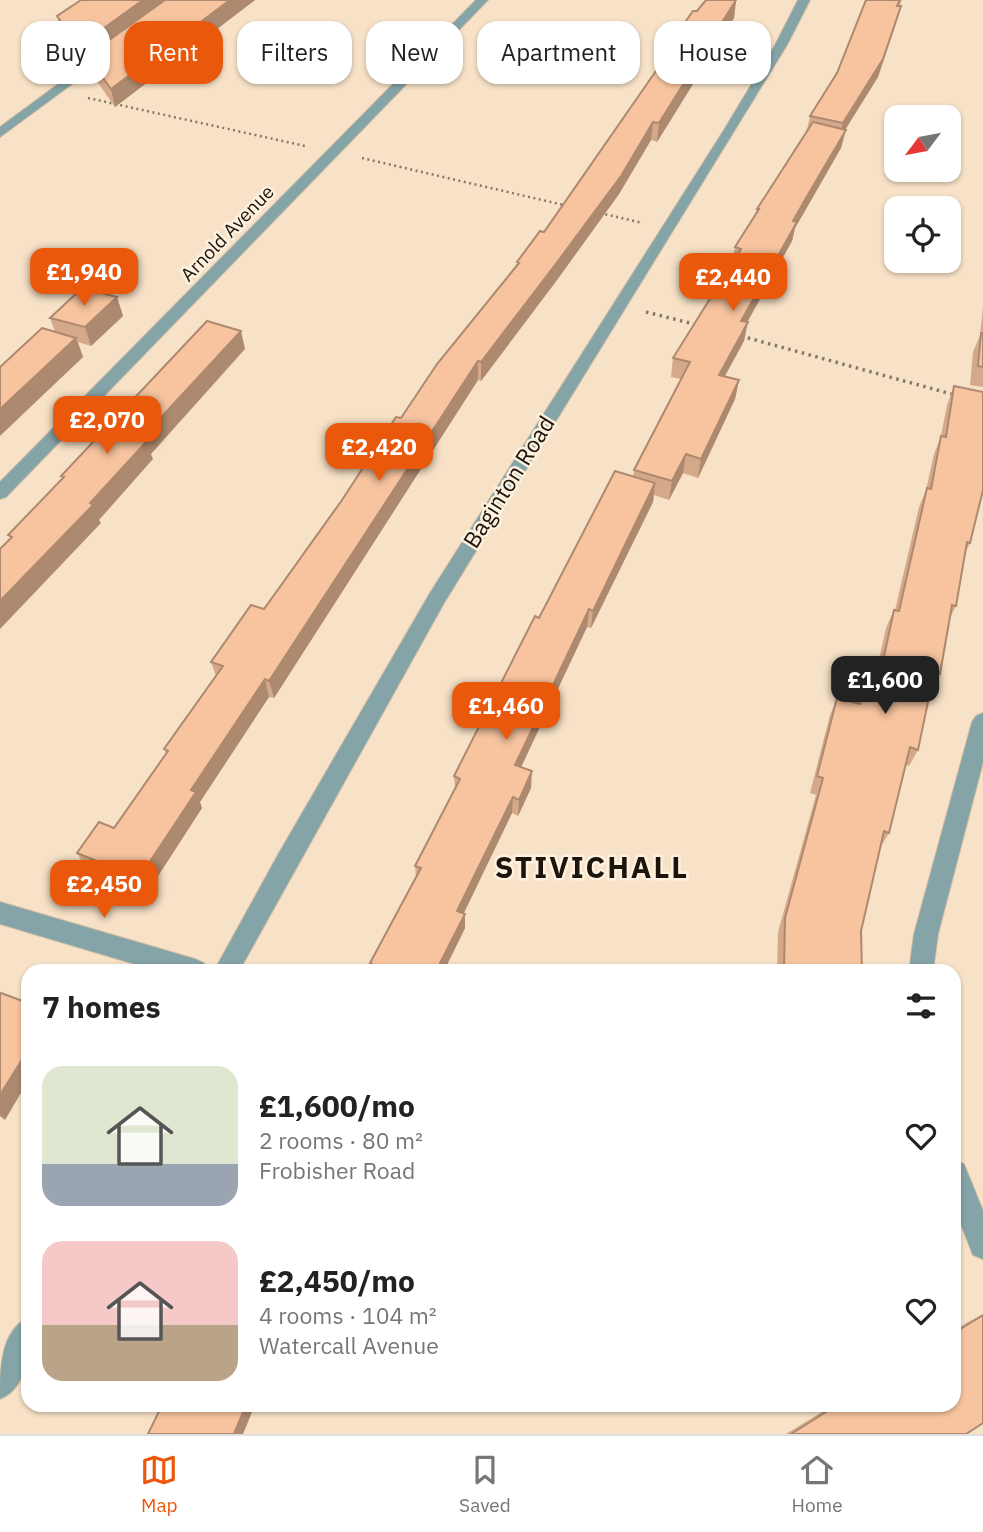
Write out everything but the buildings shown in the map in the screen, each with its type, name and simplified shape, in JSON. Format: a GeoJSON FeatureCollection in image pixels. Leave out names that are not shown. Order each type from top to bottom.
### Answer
{"type":"FeatureCollection","features":[{"type":"Feature","properties":{"kind":"street","name":"Arnold Avenue"},"geometry":{"type":"LineString","coordinates":[[0,493],[482,0]]}},
{"type":"Feature","properties":{"kind":"street","name":"Baginton Road"},"geometry":{"type":"LineString","coordinates":[[230,964],[299,838],[444,587],[766,71],[804,0]]}},
{"type":"Feature","properties":{"kind":"street"},"geometry":{"type":"LineString","coordinates":[[0,133],[124,41]]}},
{"type":"Feature","properties":{"kind":"street"},"geometry":{"type":"LineString","coordinates":[[922,964],[926,934],[983,722]]}},
{"type":"Feature","properties":{"kind":"street"},"geometry":{"type":"LineString","coordinates":[[0,913],[171,964]]}},
{"type":"Feature","properties":{"kind":"street"},"geometry":{"type":"LineString","coordinates":[[961,1191],[983,1245]]}},
{"type":"Feature","properties":{"kind":"street"},"geometry":{"type":"LineString","coordinates":[[0,1384],[21,1346]]}},
{"type":"Feature","properties":{"kind":"path"},"geometry":{"type":"LineString","coordinates":[[57,90],[575,207]]}},
{"type":"Feature","properties":{"kind":"path"},"geometry":{"type":"LineString","coordinates":[[589,210],[669,229]]}},
{"type":"Feature","properties":{"kind":"path"},"geometry":{"type":"LineString","coordinates":[[620,305],[701,326]]}},
{"type":"Feature","properties":{"kind":"path"},"geometry":{"type":"LineString","coordinates":[[741,337],[956,395]]}},
{"type":"Feature","properties":{"kind":"district","name":"STIVICHALL"},"geometry":{"type":"Point","coordinates":[592,868]}}]}
